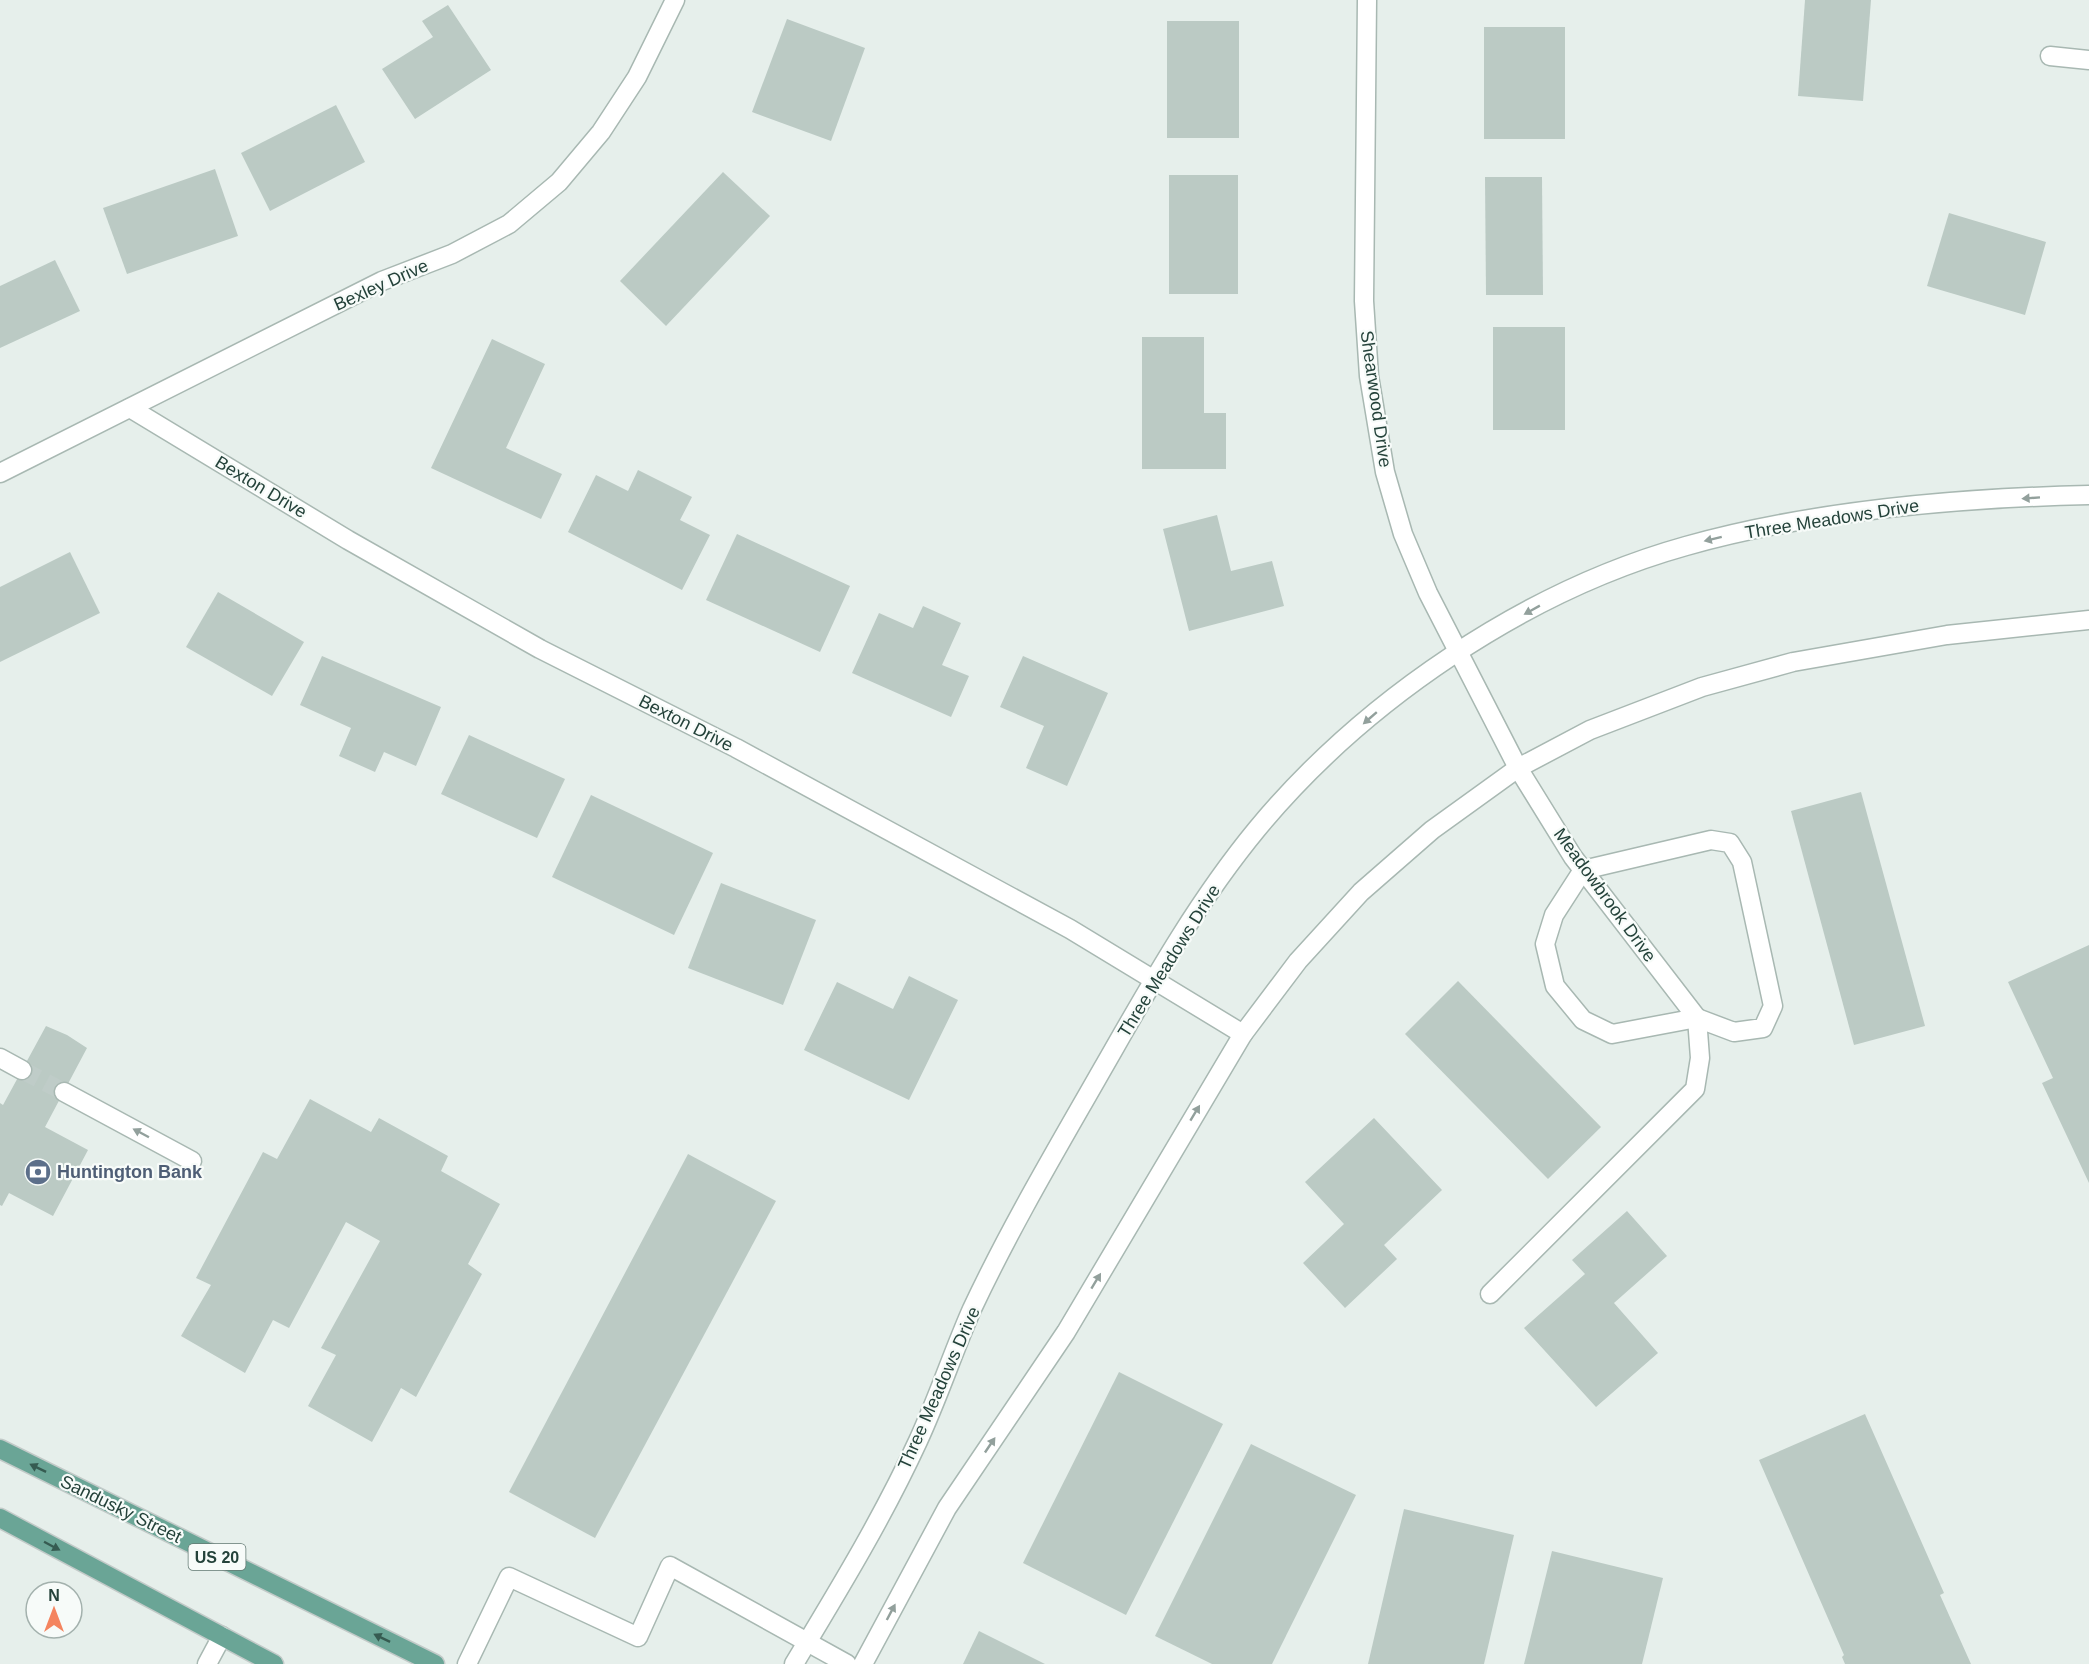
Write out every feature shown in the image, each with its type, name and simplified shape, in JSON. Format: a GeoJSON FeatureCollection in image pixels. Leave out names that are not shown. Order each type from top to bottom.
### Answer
{"type":"FeatureCollection","features":[{"type":"Feature","properties":{"kind":"main road","name":"Sandusky Street"},"geometry":{"type":"LineString","coordinates":[[0,1449],[435,1664]]}},
{"type":"Feature","properties":{"kind":"main road"},"geometry":{"type":"LineString","coordinates":[[0,1518],[274,1664]]}},
{"type":"Feature","properties":{"kind":"street","name":"Bexley Drive"},"geometry":{"type":"LineString","coordinates":[[0,474],[382,281],[452,254],[509,224],[559,182],[602,132],[637,77],[675,0]]}},
{"type":"Feature","properties":{"kind":"street","name":"Shearwood Drive"},"geometry":{"type":"LineString","coordinates":[[1368,0],[1364,301],[1369,376],[1385,472],[1403,534],[1428,593],[1518,768]]}},
{"type":"Feature","properties":{"kind":"street"},"geometry":{"type":"LineString","coordinates":[[2050,56],[2089,60]]}},
{"type":"Feature","properties":{"kind":"street","name":"Bexton Drive"},"geometry":{"type":"LineString","coordinates":[[130,408],[348,540],[540,649],[757,760],[1070,929],[1243,1034]]}},
{"type":"Feature","properties":{"kind":"street","name":"Three Meadows Drive"},"geometry":{"type":"LineString","coordinates":[[794,1664],[863,1551],[919,1439],[972,1311],[1024,1206],[1154,980],[1196,910],[1258,827],[1325,757],[1398,694],[1458,652],[1534,608],[1592,579],[1683,547],[1777,524],[1905,507],[2089,495]]}},
{"type":"Feature","properties":{"kind":"street"},"geometry":{"type":"LineString","coordinates":[[863,1664],[947,1508],[1066,1332],[1243,1034],[1298,961],[1361,892],[1432,830],[1518,768],[1590,730],[1702,687],[1793,662],[1947,635],[2089,620]]}},
{"type":"Feature","properties":{"kind":"street","name":"Meadowbrook Drive"},"geometry":{"type":"LineString","coordinates":[[1518,768],[1583,870],[1697,1018]]}},
{"type":"Feature","properties":{"kind":"street"},"geometry":{"type":"LineString","coordinates":[[1711,840],[1730,843],[1742,862],[1773,1006],[1763,1028],[1754,1030],[1734,1032],[1697,1018],[1649,1029],[1612,1034],[1583,1020],[1555,986],[1545,944],[1554,915],[1583,870],[1679,845],[1711,840]]}},
{"type":"Feature","properties":{"kind":"street"},"geometry":{"type":"LineString","coordinates":[[1490,1294],[1695,1089],[1700,1058],[1697,1018]]}},
{"type":"Feature","properties":{"kind":"street"},"geometry":{"type":"LineString","coordinates":[[0,1058],[22,1070]]}},
{"type":"Feature","properties":{"kind":"street"},"geometry":{"type":"LineString","coordinates":[[64,1092],[192,1161]]}},
{"type":"Feature","properties":{"kind":"street"},"geometry":{"type":"LineString","coordinates":[[467,1664],[509,1577],[638,1637],[670,1566],[847,1664]]}},
{"type":"Feature","properties":{"kind":"street"},"geometry":{"type":"LineString","coordinates":[[207,1664],[222,1636]]}},
{"type":"Feature","properties":{"kind":"building"},"geometry":{"type":"Polygon","coordinates":[[[1805,0],[1871,0],[1863,101],[1798,96],[1805,0]]]}},
{"type":"Feature","properties":{"kind":"building"},"geometry":{"type":"Polygon","coordinates":[[[448,5],[491,70],[415,119],[382,69],[433,37],[422,21],[448,5]]]}},
{"type":"Feature","properties":{"kind":"building"},"geometry":{"type":"Polygon","coordinates":[[[787,19],[865,48],[831,141],[752,112],[787,19]]]}},
{"type":"Feature","properties":{"kind":"building"},"geometry":{"type":"Polygon","coordinates":[[[1167,21],[1239,21],[1239,138],[1167,138],[1167,21]]]}},
{"type":"Feature","properties":{"kind":"building"},"geometry":{"type":"Polygon","coordinates":[[[1484,27],[1565,27],[1565,139],[1484,139],[1484,27]]]}},
{"type":"Feature","properties":{"kind":"building"},"geometry":{"type":"Polygon","coordinates":[[[336,105],[365,162],[270,211],[241,153],[336,105]]]}},
{"type":"Feature","properties":{"kind":"building"},"geometry":{"type":"Polygon","coordinates":[[[215,169],[238,236],[127,274],[103,208],[215,169]]]}},
{"type":"Feature","properties":{"kind":"building"},"geometry":{"type":"Polygon","coordinates":[[[723,172],[770,216],[666,326],[620,281],[723,172]]]}},
{"type":"Feature","properties":{"kind":"building"},"geometry":{"type":"Polygon","coordinates":[[[1169,175],[1238,175],[1238,294],[1169,294],[1169,175]]]}},
{"type":"Feature","properties":{"kind":"building"},"geometry":{"type":"Polygon","coordinates":[[[1485,177],[1542,177],[1543,295],[1486,295],[1485,177]]]}},
{"type":"Feature","properties":{"kind":"building"},"geometry":{"type":"Polygon","coordinates":[[[1949,213],[2046,242],[2025,315],[1927,286],[1949,213]]]}},
{"type":"Feature","properties":{"kind":"building"},"geometry":{"type":"Polygon","coordinates":[[[55,260],[80,311],[0,348],[0,286],[55,260]]]}},
{"type":"Feature","properties":{"kind":"building"},"geometry":{"type":"Polygon","coordinates":[[[1493,327],[1565,327],[1565,430],[1493,430],[1493,327]]]}},
{"type":"Feature","properties":{"kind":"building"},"geometry":{"type":"Polygon","coordinates":[[[1142,337],[1204,337],[1204,413],[1226,413],[1226,469],[1142,469],[1142,337]]]}},
{"type":"Feature","properties":{"kind":"building"},"geometry":{"type":"Polygon","coordinates":[[[492,339],[545,364],[506,448],[562,474],[541,519],[431,468],[492,339]]]}},
{"type":"Feature","properties":{"kind":"building"},"geometry":{"type":"Polygon","coordinates":[[[638,470],[692,497],[680,520],[710,535],[682,590],[568,532],[596,475],[628,491],[638,470]]]}},
{"type":"Feature","properties":{"kind":"building"},"geometry":{"type":"Polygon","coordinates":[[[1217,515],[1231,571],[1272,561],[1284,606],[1189,631],[1163,529],[1217,515]]]}},
{"type":"Feature","properties":{"kind":"building"},"geometry":{"type":"Polygon","coordinates":[[[737,534],[850,586],[820,652],[706,600],[737,534]]]}},
{"type":"Feature","properties":{"kind":"building"},"geometry":{"type":"Polygon","coordinates":[[[70,552],[100,613],[0,662],[0,587],[70,552]]]}},
{"type":"Feature","properties":{"kind":"building"},"geometry":{"type":"Polygon","coordinates":[[[218,592],[304,642],[272,696],[186,647],[218,592]]]}},
{"type":"Feature","properties":{"kind":"building"},"geometry":{"type":"Polygon","coordinates":[[[923,606],[961,623],[942,665],[969,676],[951,717],[852,673],[879,613],[913,628],[923,606]]]}},
{"type":"Feature","properties":{"kind":"building"},"geometry":{"type":"Polygon","coordinates":[[[322,656],[441,707],[416,766],[384,752],[375,772],[339,756],[351,728],[300,705],[322,656]]]}},
{"type":"Feature","properties":{"kind":"building"},"geometry":{"type":"Polygon","coordinates":[[[1023,656],[1108,693],[1067,786],[1026,768],[1044,726],[1000,707],[1023,656]]]}},
{"type":"Feature","properties":{"kind":"building"},"geometry":{"type":"Polygon","coordinates":[[[469,735],[565,779],[537,838],[441,794],[469,735]]]}},
{"type":"Feature","properties":{"kind":"building"},"geometry":{"type":"Polygon","coordinates":[[[1861,792],[1925,1026],[1854,1045],[1791,811],[1861,792]]]}},
{"type":"Feature","properties":{"kind":"building"},"geometry":{"type":"Polygon","coordinates":[[[591,795],[713,853],[674,935],[552,877],[591,795]]]}},
{"type":"Feature","properties":{"kind":"building"},"geometry":{"type":"Polygon","coordinates":[[[721,883],[816,920],[783,1005],[688,968],[721,883]]]}},
{"type":"Feature","properties":{"kind":"building"},"geometry":{"type":"Polygon","coordinates":[[[2089,945],[2089,1183],[2042,1083],[2053,1078],[2008,982],[2089,945]]]}},
{"type":"Feature","properties":{"kind":"building"},"geometry":{"type":"Polygon","coordinates":[[[909,976],[958,1000],[909,1100],[804,1050],[837,982],[893,1009],[909,976]]]}},
{"type":"Feature","properties":{"kind":"building"},"geometry":{"type":"Polygon","coordinates":[[[1458,981],[1601,1127],[1548,1179],[1405,1034],[1458,981]]]}},
{"type":"Feature","properties":{"kind":"building"},"geometry":{"type":"Polygon","coordinates":[[[46,1026],[67,1035],[87,1048],[45,1127],[88,1150],[53,1216],[9,1193],[2,1206],[0,1205],[0,1103],[3,1105],[46,1026]]]}},
{"type":"Feature","properties":{"kind":"building"},"geometry":{"type":"Polygon","coordinates":[[[310,1099],[371,1132],[379,1118],[448,1156],[441,1171],[500,1204],[468,1264],[482,1274],[416,1397],[401,1388],[372,1442],[308,1406],[336,1355],[321,1348],[380,1241],[346,1222],[289,1328],[273,1320],[245,1373],[181,1336],[211,1285],[196,1278],[263,1152],[277,1159],[310,1099]]]}},
{"type":"Feature","properties":{"kind":"building"},"geometry":{"type":"Polygon","coordinates":[[[1374,1118],[1442,1190],[1384,1245],[1397,1259],[1345,1308],[1303,1263],[1344,1224],[1305,1182],[1374,1118]]]}},
{"type":"Feature","properties":{"kind":"building"},"geometry":{"type":"Polygon","coordinates":[[[688,1154],[776,1201],[595,1538],[509,1492],[688,1154]]]}},
{"type":"Feature","properties":{"kind":"building"},"geometry":{"type":"Polygon","coordinates":[[[1627,1211],[1667,1256],[1614,1303],[1658,1353],[1596,1407],[1524,1328],[1585,1274],[1572,1260],[1627,1211]]]}},
{"type":"Feature","properties":{"kind":"building"},"geometry":{"type":"Polygon","coordinates":[[[1119,1372],[1223,1424],[1126,1615],[1023,1563],[1119,1372]]]}},
{"type":"Feature","properties":{"kind":"building"},"geometry":{"type":"Polygon","coordinates":[[[1865,1414],[1944,1593],[1940,1595],[1971,1664],[1845,1664],[1842,1657],[1844,1655],[1759,1460],[1865,1414]]]}},
{"type":"Feature","properties":{"kind":"building"},"geometry":{"type":"Polygon","coordinates":[[[1251,1444],[1356,1495],[1272,1664],[1212,1664],[1155,1636],[1251,1444]]]}},
{"type":"Feature","properties":{"kind":"building"},"geometry":{"type":"Polygon","coordinates":[[[1404,1509],[1514,1535],[1484,1664],[1368,1664],[1404,1509]]]}},
{"type":"Feature","properties":{"kind":"building"},"geometry":{"type":"Polygon","coordinates":[[[1552,1551],[1663,1578],[1642,1664],[1524,1664],[1552,1551]]]}},
{"type":"Feature","properties":{"kind":"building"},"geometry":{"type":"Polygon","coordinates":[[[979,1631],[1045,1664],[963,1664],[979,1631]]]}},
{"type":"Feature","properties":{"kind":"tunnel"},"geometry":{"type":"LineString","coordinates":[[22,1070],[64,1092]]}},
{"type":"Feature","properties":{"kind":"place","name":"Huntington Bank"},"geometry":{"type":"Point","coordinates":[38,1172]}}]}
